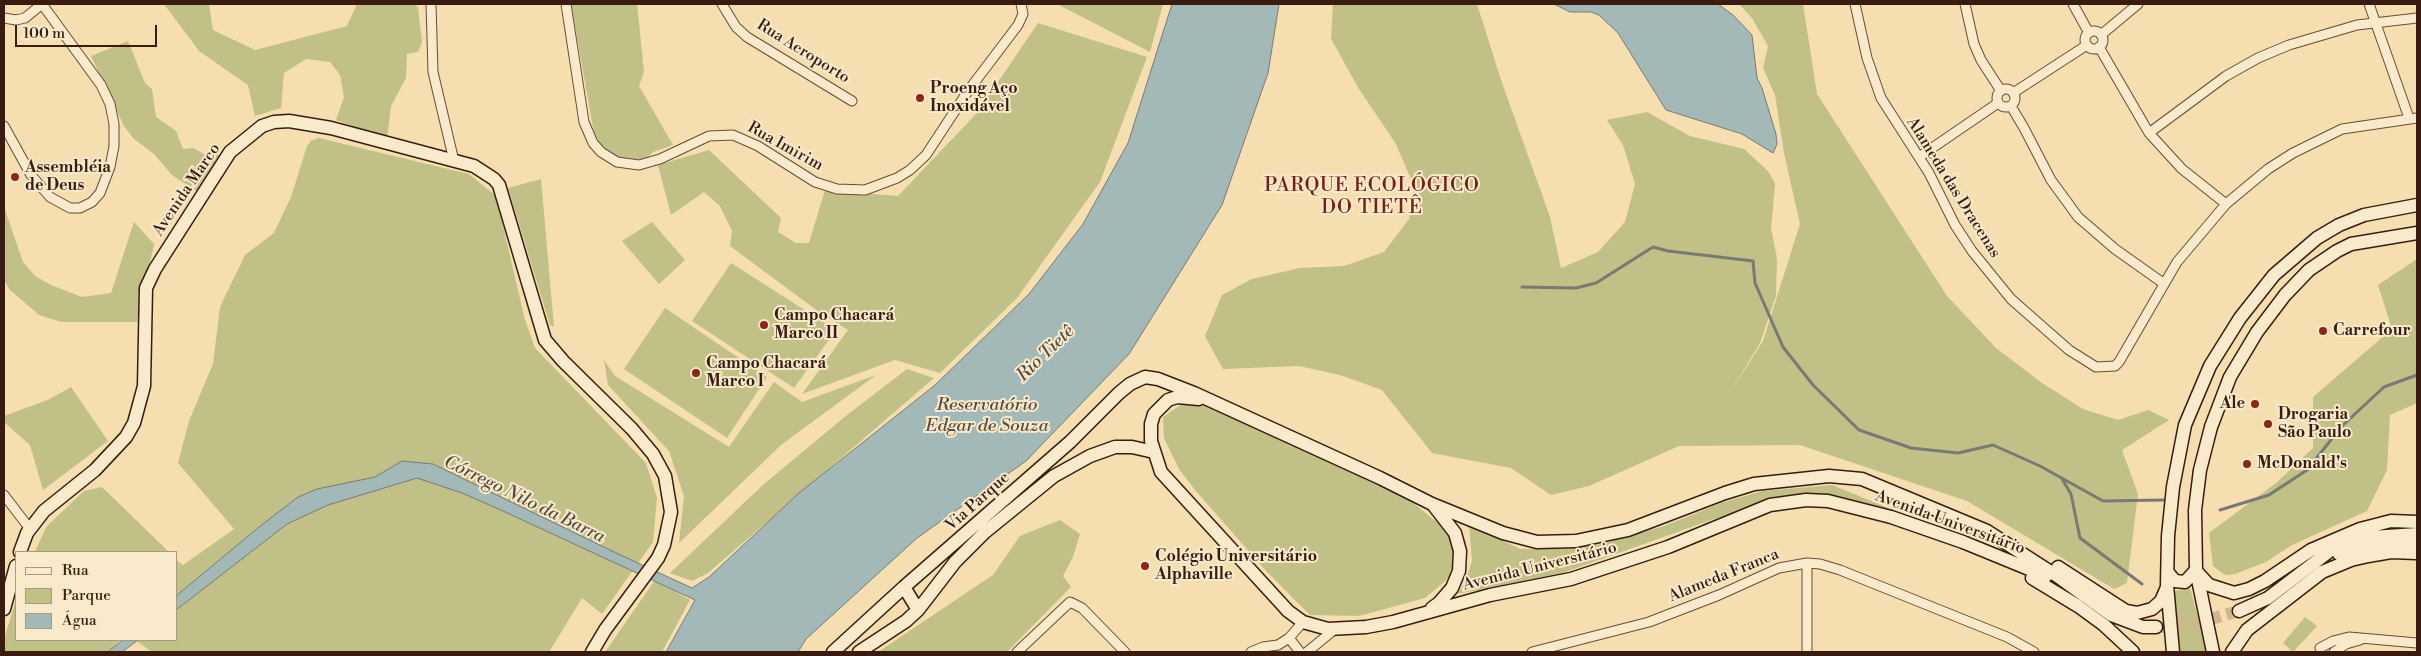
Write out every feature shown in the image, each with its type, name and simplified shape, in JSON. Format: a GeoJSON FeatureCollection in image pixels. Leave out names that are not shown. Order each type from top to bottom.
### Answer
{"type":"FeatureCollection","features":[{"type":"Feature","properties":{"kind":"main road","name":"Avenida Marco"},"geometry":{"type":"LineString","coordinates":[[20,551],[30,528],[44,511],[116,450],[130,430],[144,386],[146,288],[155,269],[230,152],[262,126],[274,122],[289,121],[331,128],[474,166],[487,173],[499,185],[545,340],[562,361],[632,429],[653,454],[665,476],[670,495],[669,529],[658,558],[605,630],[592,652]]}},
{"type":"Feature","properties":{"kind":"main road"},"geometry":{"type":"LineString","coordinates":[[2173,652],[2168,579],[2173,487],[2185,425],[2210,366],[2240,318],[2274,275],[2317,238],[2339,225],[2364,215],[2417,205]]}},
{"type":"Feature","properties":{"kind":"main road"},"geometry":{"type":"LineString","coordinates":[[2213,652],[2196,570],[2195,510],[2200,470],[2211,427],[2230,377],[2257,332],[2309,270],[2350,244],[2417,233]]}},
{"type":"Feature","properties":{"kind":"main road","name":"Avenida Universitário"},"geometry":{"type":"LineString","coordinates":[[1145,377],[1158,379],[1380,478],[1432,504],[1524,540],[1567,541],[1603,537],[1628,530],[1724,493],[1754,484],[1845,476],[1862,479],[1986,531],[2058,576],[2122,621],[2143,627],[2156,627]]}},
{"type":"Feature","properties":{"kind":"main road","name":"Via Parque"},"geometry":{"type":"LineString","coordinates":[[833,652],[904,587],[1070,442],[1130,384],[1145,377]]}},
{"type":"Feature","properties":{"kind":"main road","name":"Avenida Universitário"},"geometry":{"type":"LineString","coordinates":[[1206,400],[1177,397],[1162,405],[1154,414],[1151,424],[1151,441],[1160,472],[1288,611],[1303,622],[1335,629],[1378,625],[1490,595],[1571,579],[1629,561],[1770,504],[1789,502],[1828,501],[1859,508],[1963,542],[2033,570],[2080,593]]}},
{"type":"Feature","properties":{"kind":"main road","name":"Via Parque"},"geometry":{"type":"LineString","coordinates":[[858,652],[906,621],[918,610],[955,562],[985,532],[1054,476],[1090,456],[1115,447],[1132,447],[1154,452]]}},
{"type":"Feature","properties":{"kind":"main road"},"geometry":{"type":"LineString","coordinates":[[1423,613],[1440,603],[1452,588],[1459,571],[1460,552],[1455,533],[1432,504]]}},
{"type":"Feature","properties":{"kind":"main road"},"geometry":{"type":"LineString","coordinates":[[2196,570],[2202,580],[2209,585],[2234,593],[2257,585],[2311,550],[2351,532],[2391,521],[2417,522]]}},
{"type":"Feature","properties":{"kind":"main road"},"geometry":{"type":"LineString","coordinates":[[1986,531],[2021,546],[2126,611],[2137,613],[2152,609],[2161,601],[2168,579]]}},
{"type":"Feature","properties":{"kind":"main road"},"geometry":{"type":"LineString","coordinates":[[2239,611],[2268,598],[2335,547],[2371,536],[2417,534]]}},
{"type":"Feature","properties":{"kind":"main road"},"geometry":{"type":"LineString","coordinates":[[1963,542],[2058,592],[2104,625],[2133,652]]}},
{"type":"Feature","properties":{"kind":"main road"},"geometry":{"type":"LineString","coordinates":[[2324,557],[2377,545],[2417,544]]}},
{"type":"Feature","properties":{"kind":"main road"},"geometry":{"type":"LineString","coordinates":[[2232,652],[2247,630],[2322,572],[2351,560],[2368,556],[2391,552],[2417,553]]}},
{"type":"Feature","properties":{"kind":"main road"},"geometry":{"type":"LineString","coordinates":[[4,609],[15,570]]}},
{"type":"Feature","properties":{"kind":"main road"},"geometry":{"type":"LineString","coordinates":[[2168,579],[2185,582],[2196,570]]}},
{"type":"Feature","properties":{"kind":"main road"},"geometry":{"type":"LineString","coordinates":[[904,587],[909,600],[918,610]]}},
{"type":"Feature","properties":{"kind":"street"},"geometry":{"type":"LineString","coordinates":[[4,18],[16,20],[25,18],[42,4],[101,85],[110,104],[114,124],[114,146],[110,167],[100,193],[92,202],[80,208],[70,208],[50,197],[31,175],[4,126]]}},
{"type":"Feature","properties":{"kind":"street"},"geometry":{"type":"LineString","coordinates":[[431,4],[433,72],[454,161]]}},
{"type":"Feature","properties":{"kind":"street","name":"Rua Imirim"},"geometry":{"type":"LineString","coordinates":[[566,4],[584,122],[593,143],[601,152],[617,162],[639,165],[660,159],[708,136],[733,135],[758,146],[815,182],[838,189],[865,190],[897,178],[926,155],[968,91],[1018,25],[1022,14],[1021,4]]}},
{"type":"Feature","properties":{"kind":"street","name":"Rua Aeroporto"},"geometry":{"type":"LineString","coordinates":[[722,4],[736,27],[747,37],[852,101]]}},
{"type":"Feature","properties":{"kind":"street","name":"Alameda das Dracenas"},"geometry":{"type":"LineString","coordinates":[[1855,4],[1875,84],[1894,121],[1919,157],[1955,225],[1993,279],[2033,320],[2088,363],[2105,368],[2115,366],[2164,284]]}},
{"type":"Feature","properties":{"kind":"street"},"geometry":{"type":"LineString","coordinates":[[1965,4],[1977,52],[1990,77],[2000,91]]}},
{"type":"Feature","properties":{"kind":"street"},"geometry":{"type":"LineString","coordinates":[[2074,4],[2089,33]]}},
{"type":"Feature","properties":{"kind":"street"},"geometry":{"type":"LineString","coordinates":[[2101,35],[2138,4]]}},
{"type":"Feature","properties":{"kind":"street"},"geometry":{"type":"LineString","coordinates":[[2011,106],[2051,180],[2078,217],[2115,249],[2164,284],[2177,262],[2226,204],[2268,169],[2322,137],[2342,129],[2413,118],[2374,22],[2369,4]]}},
{"type":"Feature","properties":{"kind":"street"},"geometry":{"type":"LineString","coordinates":[[2149,133],[2226,76],[2258,58],[2289,45],[2374,22],[2417,18]]}},
{"type":"Feature","properties":{"kind":"street"},"geometry":{"type":"LineString","coordinates":[[2095,31],[2101,35],[2102,41],[2099,47],[2092,48],[2087,45],[2085,38],[2089,33],[2095,31]]}},
{"type":"Feature","properties":{"kind":"street"},"geometry":{"type":"LineString","coordinates":[[2013,94],[2087,45]]}},
{"type":"Feature","properties":{"kind":"street"},"geometry":{"type":"LineString","coordinates":[[2099,47],[2149,133],[2182,169],[2226,204]]}},
{"type":"Feature","properties":{"kind":"street"},"geometry":{"type":"LineString","coordinates":[[2008,89],[2013,94],[2015,100],[2011,106],[2004,108],[1998,103],[1996,96],[2000,91],[2008,89]]}},
{"type":"Feature","properties":{"kind":"street"},"geometry":{"type":"LineString","coordinates":[[1919,157],[1998,103]]}},
{"type":"Feature","properties":{"kind":"street"},"geometry":{"type":"LineString","coordinates":[[4,495],[30,528]]}},
{"type":"Feature","properties":{"kind":"street"},"geometry":{"type":"LineString","coordinates":[[1806,562],[1807,652]]}},
{"type":"Feature","properties":{"kind":"street","name":"Alameda Franca"},"geometry":{"type":"LineString","coordinates":[[1532,652],[1649,622],[1719,595],[1779,568],[1806,562],[1840,570],[2007,637],[2034,652]]}},
{"type":"Feature","properties":{"kind":"street"},"geometry":{"type":"LineString","coordinates":[[1017,652],[1070,602],[1082,608],[1125,652]]}},
{"type":"Feature","properties":{"kind":"street"},"geometry":{"type":"LineString","coordinates":[[1251,652],[1263,647],[1278,645],[1289,638],[1303,622]]}},
{"type":"Feature","properties":{"kind":"street"},"geometry":{"type":"LineString","coordinates":[[1308,652],[1335,629]]}},
{"type":"Feature","properties":{"kind":"street"},"geometry":{"type":"LineString","coordinates":[[2321,651],[2340,638],[2356,637],[2417,643]]}},
{"type":"Feature","properties":{"kind":"street"},"geometry":{"type":"LineString","coordinates":[[1289,638],[1300,652]]}},
{"type":"Feature","properties":{"kind":"street"},"geometry":{"type":"LineString","coordinates":[[2334,652],[2346,644],[2368,639]]}},
{"type":"Feature","properties":{"kind":"green space"},"geometry":{"type":"Polygon","coordinates":[[[164,4],[209,4],[213,30],[255,50],[347,26],[357,4],[414,4],[418,7],[422,42],[418,52],[407,54],[406,78],[391,106],[387,139],[336,120],[344,97],[340,75],[330,62],[306,59],[284,73],[281,108],[255,116],[248,85],[199,51],[164,4]]]}},
{"type":"Feature","properties":{"kind":"green space"},"geometry":{"type":"Polygon","coordinates":[[[571,4],[637,4],[644,72],[639,86],[673,145],[653,152],[646,159],[622,159],[605,151],[594,133],[571,4]]]}},
{"type":"Feature","properties":{"kind":"green space"},"geometry":{"type":"Polygon","coordinates":[[[1057,4],[1163,4],[1150,52],[1057,4]]]}},
{"type":"Feature","properties":{"kind":"green space"},"geometry":{"type":"Polygon","coordinates":[[[1333,4],[1477,4],[1501,80],[1550,217],[1561,268],[1598,252],[1625,222],[1635,184],[1623,145],[1607,120],[1647,112],[1690,136],[1744,149],[1768,171],[1775,184],[1771,228],[1777,259],[1776,296],[1760,343],[1729,394],[1763,341],[1800,224],[1784,153],[1775,95],[1763,68],[1768,46],[1752,18],[1739,4],[1803,4],[1817,94],[1947,296],[1996,348],[2042,383],[2083,409],[2118,420],[2148,410],[2169,420],[2122,450],[2138,494],[2127,583],[2114,589],[1967,501],[1800,445],[1679,446],[1589,486],[1551,495],[1511,468],[1432,453],[1382,390],[1340,375],[1299,366],[1223,369],[1205,336],[1222,295],[1252,279],[1300,268],[1344,266],[1384,252],[1409,219],[1414,186],[1396,144],[1359,89],[1331,39],[1333,4]]]}},
{"type":"Feature","properties":{"kind":"green space"},"geometry":{"type":"Polygon","coordinates":[[[1038,23],[1147,57],[1100,182],[1017,298],[940,373],[895,360],[802,394],[848,330],[815,309],[730,246],[732,231],[720,206],[704,192],[671,215],[658,165],[709,150],[781,218],[778,232],[796,243],[809,243],[825,190],[898,196],[977,113],[1038,23]]]}},
{"type":"Feature","properties":{"kind":"green space"},"geometry":{"type":"Polygon","coordinates":[[[128,41],[145,83],[152,89],[156,117],[176,131],[183,149],[193,148],[206,155],[222,155],[198,192],[172,175],[154,154],[134,139],[124,126],[91,56],[128,41]]]}},
{"type":"Feature","properties":{"kind":"green space"},"geometry":{"type":"Polygon","coordinates":[[[319,138],[469,174],[496,196],[525,320],[535,348],[646,463],[657,498],[653,542],[602,614],[582,598],[549,652],[152,652],[136,641],[178,641],[178,561],[183,565],[234,529],[178,463],[189,421],[213,364],[220,307],[245,255],[274,233],[291,197],[307,146],[311,141],[319,138]]]}},
{"type":"Feature","properties":{"kind":"green space"},"geometry":{"type":"Polygon","coordinates":[[[541,179],[554,327],[550,325],[508,188],[541,179]]]}},
{"type":"Feature","properties":{"kind":"green space"},"geometry":{"type":"Polygon","coordinates":[[[4,207],[23,262],[35,276],[51,285],[82,297],[111,293],[134,222],[154,244],[137,322],[61,322],[39,315],[10,290],[4,280],[4,207]]]}},
{"type":"Feature","properties":{"kind":"green space"},"geometry":{"type":"Polygon","coordinates":[[[652,222],[685,260],[659,284],[622,241],[652,222]]]}},
{"type":"Feature","properties":{"kind":"green space"},"geometry":{"type":"Polygon","coordinates":[[[2417,259],[2417,403],[2390,415],[2387,470],[2367,511],[2292,545],[2266,562],[2235,574],[2225,575],[2213,566],[2209,533],[2276,483],[2313,448],[2313,397],[2392,329],[2378,285],[2417,259]]]}},
{"type":"Feature","properties":{"kind":"green space","name":"Campo Chacará Marco II"},"geometry":{"type":"Polygon","coordinates":[[[731,263],[836,330],[794,388],[692,321],[731,263]]]}},
{"type":"Feature","properties":{"kind":"green space","name":"Campo Chacará Marco I"},"geometry":{"type":"Polygon","coordinates":[[[665,308],[767,377],[727,438],[624,369],[665,308]]]}},
{"type":"Feature","properties":{"kind":"green space"},"geometry":{"type":"Polygon","coordinates":[[[604,360],[615,376],[729,447],[774,382],[802,402],[876,375],[781,445],[679,543],[684,496],[669,451],[608,385],[604,360]]]}},
{"type":"Feature","properties":{"kind":"green space"},"geometry":{"type":"Polygon","coordinates":[[[907,369],[934,378],[708,573],[692,581],[670,573],[764,484],[847,415],[907,369]]]}},
{"type":"Feature","properties":{"kind":"green space"},"geometry":{"type":"Polygon","coordinates":[[[71,387],[108,441],[43,490],[30,445],[4,422],[4,416],[48,400],[71,387]]]}},
{"type":"Feature","properties":{"kind":"green space"},"geometry":{"type":"Polygon","coordinates":[[[1182,404],[1206,406],[1408,499],[1448,531],[1455,548],[1456,562],[1450,577],[1425,598],[1359,616],[1310,615],[1267,572],[1179,469],[1164,438],[1163,417],[1182,404]]]}},
{"type":"Feature","properties":{"kind":"green space"},"geometry":{"type":"Polygon","coordinates":[[[1832,485],[1967,540],[1789,497],[1714,519],[1554,576],[1457,594],[1465,583],[1472,561],[1469,524],[1520,549],[1562,549],[1602,544],[1664,526],[1721,503],[1762,491],[1832,485]]]}},
{"type":"Feature","properties":{"kind":"green space"},"geometry":{"type":"Polygon","coordinates":[[[102,487],[168,551],[35,551],[46,527],[84,491],[102,487]]]}},
{"type":"Feature","properties":{"kind":"green space"},"geometry":{"type":"Polygon","coordinates":[[[1060,520],[1080,534],[1073,557],[1063,576],[1071,587],[1007,652],[878,652],[993,575],[1020,536],[1060,520]]]}},
{"type":"Feature","properties":{"kind":"green space"},"geometry":{"type":"Polygon","coordinates":[[[655,580],[690,600],[662,652],[605,652],[655,580]]]}},
{"type":"Feature","properties":{"kind":"green space"},"geometry":{"type":"Polygon","coordinates":[[[2190,588],[2206,652],[2179,652],[2174,591],[2190,588]]]}},
{"type":"Feature","properties":{"kind":"green space"},"geometry":{"type":"Polygon","coordinates":[[[15,603],[15,641],[120,641],[106,652],[4,652],[4,639],[15,603]]]}},
{"type":"Feature","properties":{"kind":"green space"},"geometry":{"type":"Polygon","coordinates":[[[2305,617],[2317,626],[2293,652],[2283,643],[2305,617]]]}},
{"type":"Feature","properties":{"kind":"water","name":"Reservatório Edgar de Souza"},"geometry":{"type":"Polygon","coordinates":[[[1172,4],[1279,4],[1268,73],[1222,205],[1129,354],[1026,461],[917,538],[806,639],[798,652],[666,652],[695,600],[462,493],[417,478],[328,505],[287,524],[178,608],[178,594],[298,497],[317,489],[375,477],[402,461],[433,464],[692,588],[709,577],[799,493],[935,385],[1029,294],[1083,224],[1128,143],[1172,4]]]}},
{"type":"Feature","properties":{"kind":"water"},"geometry":{"type":"Polygon","coordinates":[[[1554,4],[1718,4],[1733,15],[1752,35],[1757,78],[1762,88],[1776,134],[1777,144],[1773,153],[1742,134],[1666,110],[1618,33],[1599,15],[1591,12],[1570,12],[1554,4]]]}},
{"type":"Feature","properties":{"kind":"water"},"geometry":{"type":"Polygon","coordinates":[[[122,641],[137,641],[122,652],[107,652],[122,641]]]}},
{"type":"Feature","properties":{"kind":"waterway"},"geometry":{"type":"LineString","coordinates":[[1522,287],[1576,288],[1596,283],[1653,247],[1668,251],[1753,261],[1755,283],[1783,347],[1813,385],[1859,430],[1911,448],[1958,453],[1993,445],[2040,466],[2103,501],[2163,500]]}},
{"type":"Feature","properties":{"kind":"waterway"},"geometry":{"type":"LineString","coordinates":[[2220,510],[2269,495],[2307,470],[2342,426],[2384,387],[2417,375]]}},
{"type":"Feature","properties":{"kind":"waterway"},"geometry":{"type":"LineString","coordinates":[[2062,479],[2071,494],[2080,538],[2142,584]]}},
{"type":"Feature","properties":{"kind":"tunnel"},"geometry":{"type":"LineString","coordinates":[[2156,627],[2190,625],[2239,611]]}},
{"type":"Feature","properties":{"kind":"place","name":"Proeng Aço Inoxidável"},"geometry":{"type":"Point","coordinates":[920,98]}},
{"type":"Feature","properties":{"kind":"place","name":"Assembléia de Deus"},"geometry":{"type":"Point","coordinates":[15,177]}},
{"type":"Feature","properties":{"kind":"place","name":"Campo Chacará Marco II"},"geometry":{"type":"Point","coordinates":[764,325]}},
{"type":"Feature","properties":{"kind":"place","name":"Carrefour"},"geometry":{"type":"Point","coordinates":[2323,331]}},
{"type":"Feature","properties":{"kind":"place","name":"Campo Chacará Marco I"},"geometry":{"type":"Point","coordinates":[696,373]}},
{"type":"Feature","properties":{"kind":"place","name":"Ale"},"geometry":{"type":"Point","coordinates":[2255,404]}},
{"type":"Feature","properties":{"kind":"place","name":"Drogaria São Paulo"},"geometry":{"type":"Point","coordinates":[2268,424]}},
{"type":"Feature","properties":{"kind":"place","name":"McDonald's"},"geometry":{"type":"Point","coordinates":[2247,464]}},
{"type":"Feature","properties":{"kind":"place","name":"Colégio Universitário Alphaville"},"geometry":{"type":"Point","coordinates":[1145,566]}},
{"type":"Feature","properties":{"kind":"district","name":"PARQUE ECOLÓGICO DO TIETÊ"},"geometry":{"type":"Point","coordinates":[1372,197]}},
{"type":"Feature","properties":{"kind":"water label","name":"Rio Tietê"},"geometry":{"type":"Point","coordinates":[1046,354]}},
{"type":"Feature","properties":{"kind":"water label","name":"Córrego Nilo da Barra"},"geometry":{"type":"Point","coordinates":[524,500]}}]}
